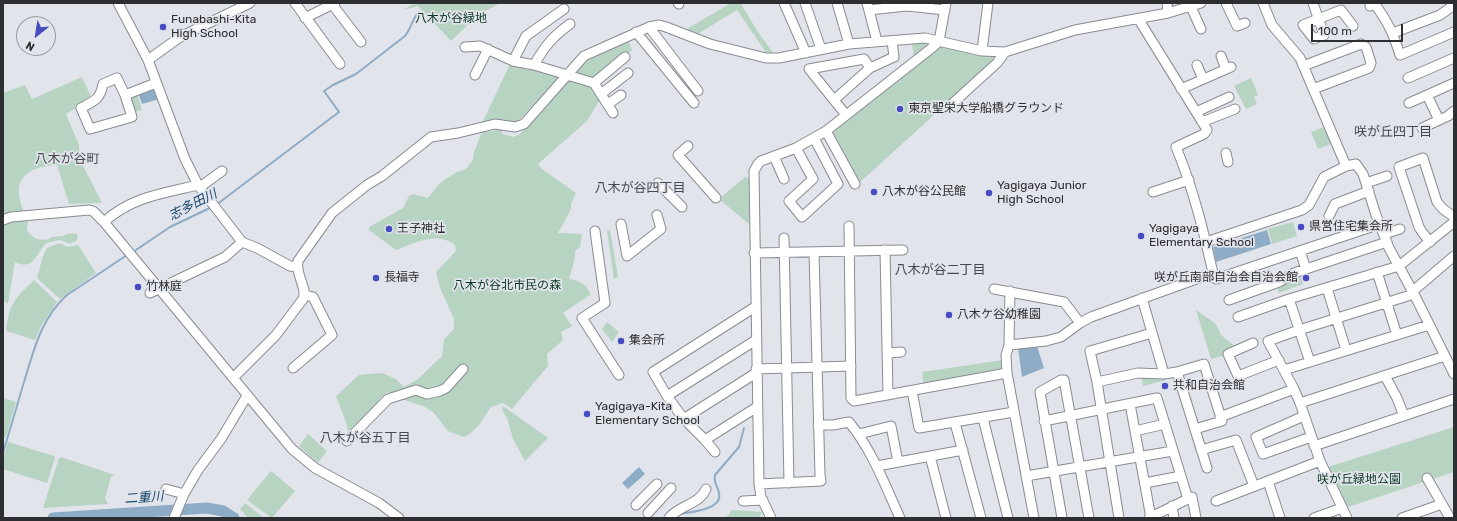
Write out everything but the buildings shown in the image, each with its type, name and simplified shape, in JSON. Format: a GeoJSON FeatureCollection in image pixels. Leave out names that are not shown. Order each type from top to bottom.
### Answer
{"type":"FeatureCollection","features":[{"type":"Feature","properties":{"kind":"street"},"geometry":{"type":"LineString","coordinates":[[118,3],[148,60],[185,159],[199,186],[242,242],[257,248],[290,266],[297,267]]}},
{"type":"Feature","properties":{"kind":"street"},"geometry":{"type":"LineString","coordinates":[[148,60],[180,37],[250,3]]}},
{"type":"Feature","properties":{"kind":"street"},"geometry":{"type":"LineString","coordinates":[[294,3],[340,64]]}},
{"type":"Feature","properties":{"kind":"street"},"geometry":{"type":"LineString","coordinates":[[784,3],[806,53]]}},
{"type":"Feature","properties":{"kind":"street"},"geometry":{"type":"LineString","coordinates":[[805,3],[821,49]]}},
{"type":"Feature","properties":{"kind":"street"},"geometry":{"type":"LineString","coordinates":[[837,3],[849,44]]}},
{"type":"Feature","properties":{"kind":"street"},"geometry":{"type":"LineString","coordinates":[[982,50],[988,3]]}},
{"type":"Feature","properties":{"kind":"street"},"geometry":{"type":"LineString","coordinates":[[1167,3],[1168,14]]}},
{"type":"Feature","properties":{"kind":"street"},"geometry":{"type":"LineString","coordinates":[[234,376],[276,335],[291,317],[305,295],[297,267],[298,261],[332,213],[431,137],[458,133],[480,126],[495,124],[520,126],[524,124],[584,56],[589,52],[636,32],[659,25],[710,44],[766,58],[778,58],[849,44],[925,38],[982,50],[1005,52],[1075,30],[1168,14],[1201,3]]}},
{"type":"Feature","properties":{"kind":"street"},"geometry":{"type":"LineString","coordinates":[[1226,3],[1237,26],[1245,23]]}},
{"type":"Feature","properties":{"kind":"street"},"geometry":{"type":"LineString","coordinates":[[1263,3],[1272,25],[1300,58],[1346,166]]}},
{"type":"Feature","properties":{"kind":"street"},"geometry":{"type":"LineString","coordinates":[[1313,3],[1319,18],[1341,10],[1352,26]]}},
{"type":"Feature","properties":{"kind":"street"},"geometry":{"type":"LineString","coordinates":[[1370,6],[1374,3],[1387,21],[1393,32],[1400,55],[1454,32]]}},
{"type":"Feature","properties":{"kind":"street"},"geometry":{"type":"LineString","coordinates":[[305,18],[333,4],[361,42]]}},
{"type":"Feature","properties":{"kind":"street"},"geometry":{"type":"LineString","coordinates":[[1393,32],[1440,15],[1454,5]]}},
{"type":"Feature","properties":{"kind":"street"},"geometry":{"type":"LineString","coordinates":[[771,518],[759,491],[758,484],[754,171],[758,164],[796,148],[826,130],[939,41],[945,7],[868,7],[877,42]]}},
{"type":"Feature","properties":{"kind":"street"},"geometry":{"type":"LineString","coordinates":[[1191,7],[1201,29]]}},
{"type":"Feature","properties":{"kind":"street"},"geometry":{"type":"LineString","coordinates":[[513,61],[526,36],[564,9]]}},
{"type":"Feature","properties":{"kind":"street"},"geometry":{"type":"LineString","coordinates":[[1139,20],[1206,128],[1205,133],[1176,147],[1189,180],[1200,216],[1215,276]]}},
{"type":"Feature","properties":{"kind":"street"},"geometry":{"type":"LineString","coordinates":[[534,65],[544,47],[555,35],[570,24]]}},
{"type":"Feature","properties":{"kind":"street"},"geometry":{"type":"LineString","coordinates":[[649,27],[698,91]]}},
{"type":"Feature","properties":{"kind":"street"},"geometry":{"type":"LineString","coordinates":[[636,32],[694,103]]}},
{"type":"Feature","properties":{"kind":"street"},"geometry":{"type":"LineString","coordinates":[[834,100],[870,68],[894,57],[892,41]]}},
{"type":"Feature","properties":{"kind":"street"},"geometry":{"type":"LineString","coordinates":[[1303,66],[1361,44],[1366,47],[1372,63],[1369,68],[1313,88]]}},
{"type":"Feature","properties":{"kind":"street"},"geometry":{"type":"LineString","coordinates":[[465,46],[476,45],[513,61],[534,65],[594,83],[613,113]]}},
{"type":"Feature","properties":{"kind":"street"},"geometry":{"type":"LineString","coordinates":[[475,75],[488,49]]}},
{"type":"Feature","properties":{"kind":"street"},"geometry":{"type":"LineString","coordinates":[[953,103],[997,63],[1005,52]]}},
{"type":"Feature","properties":{"kind":"street"},"geometry":{"type":"LineString","coordinates":[[1181,89],[1228,68],[1221,56]]}},
{"type":"Feature","properties":{"kind":"street"},"geometry":{"type":"LineString","coordinates":[[594,83],[625,57]]}},
{"type":"Feature","properties":{"kind":"street"},"geometry":{"type":"LineString","coordinates":[[1408,78],[1454,58]]}},
{"type":"Feature","properties":{"kind":"street"},"geometry":{"type":"LineString","coordinates":[[846,115],[810,69],[864,59],[870,68]]}},
{"type":"Feature","properties":{"kind":"street"},"geometry":{"type":"LineString","coordinates":[[1197,65],[1203,79]]}},
{"type":"Feature","properties":{"kind":"street"},"geometry":{"type":"LineString","coordinates":[[601,94],[628,73]]}},
{"type":"Feature","properties":{"kind":"street"},"geometry":{"type":"LineString","coordinates":[[117,78],[125,95],[132,117],[90,129],[81,108],[98,98],[102,93],[103,84],[117,78]]}},
{"type":"Feature","properties":{"kind":"street"},"geometry":{"type":"LineString","coordinates":[[125,95],[156,83]]}},
{"type":"Feature","properties":{"kind":"street"},"geometry":{"type":"LineString","coordinates":[[1409,103],[1454,83]]}},
{"type":"Feature","properties":{"kind":"street"},"geometry":{"type":"LineString","coordinates":[[608,104],[621,95]]}},
{"type":"Feature","properties":{"kind":"street"},"geometry":{"type":"LineString","coordinates":[[1427,95],[1439,120]]}},
{"type":"Feature","properties":{"kind":"street"},"geometry":{"type":"LineString","coordinates":[[1196,112],[1229,97]]}},
{"type":"Feature","properties":{"kind":"street"},"geometry":{"type":"LineString","coordinates":[[1202,122],[1235,109]]}},
{"type":"Feature","properties":{"kind":"street"},"geometry":{"type":"LineString","coordinates":[[1422,128],[1448,116],[1454,111]]}},
{"type":"Feature","properties":{"kind":"street"},"geometry":{"type":"LineString","coordinates":[[826,130],[855,184]]}},
{"type":"Feature","properties":{"kind":"street"},"geometry":{"type":"LineString","coordinates":[[796,148],[812,179],[789,201],[802,218],[838,184],[814,138]]}},
{"type":"Feature","properties":{"kind":"street"},"geometry":{"type":"LineString","coordinates":[[688,146],[678,155],[716,198]]}},
{"type":"Feature","properties":{"kind":"street"},"geometry":{"type":"LineString","coordinates":[[774,156],[784,179]]}},
{"type":"Feature","properties":{"kind":"street"},"geometry":{"type":"LineString","coordinates":[[1430,242],[1419,227],[1399,167],[1422,158],[1437,202],[1443,209],[1454,217]]}},
{"type":"Feature","properties":{"kind":"street"},"geometry":{"type":"LineString","coordinates":[[1206,242],[1302,210],[1309,205],[1324,177],[1354,163],[1363,174],[1385,238],[1454,374]]}},
{"type":"Feature","properties":{"kind":"street"},"geometry":{"type":"LineString","coordinates":[[104,222],[120,209],[131,203],[146,197],[199,186],[222,171]]}},
{"type":"Feature","properties":{"kind":"street"},"geometry":{"type":"LineString","coordinates":[[1329,216],[1335,204],[1368,188],[1387,176]]}},
{"type":"Feature","properties":{"kind":"street"},"geometry":{"type":"LineString","coordinates":[[1153,192],[1189,180]]}},
{"type":"Feature","properties":{"kind":"street"},"geometry":{"type":"LineString","coordinates":[[658,183],[682,208]]}},
{"type":"Feature","properties":{"kind":"street"},"geometry":{"type":"LineString","coordinates":[[3,220],[11,217],[89,210],[93,211],[104,222],[234,376],[283,440],[302,459],[331,478],[356,489],[379,502],[399,518]]}},
{"type":"Feature","properties":{"kind":"street"},"geometry":{"type":"LineString","coordinates":[[621,224],[627,256],[661,229],[657,215]]}},
{"type":"Feature","properties":{"kind":"street"},"geometry":{"type":"LineString","coordinates":[[1238,317],[1399,266],[1454,222]]}},
{"type":"Feature","properties":{"kind":"street"},"geometry":{"type":"LineString","coordinates":[[1009,345],[1054,340],[1061,337],[1091,316],[1142,298],[1300,251],[1380,224]]}},
{"type":"Feature","properties":{"kind":"street"},"geometry":{"type":"LineString","coordinates":[[849,226],[851,398],[854,401],[1008,373]]}},
{"type":"Feature","properties":{"kind":"street"},"geometry":{"type":"LineString","coordinates":[[1228,300],[1279,282],[1294,273],[1385,238],[1400,229]]}},
{"type":"Feature","properties":{"kind":"street"},"geometry":{"type":"LineString","coordinates":[[595,231],[605,303],[582,318],[619,375]]}},
{"type":"Feature","properties":{"kind":"street"},"geometry":{"type":"LineString","coordinates":[[784,238],[789,483]]}},
{"type":"Feature","properties":{"kind":"street"},"geometry":{"type":"LineString","coordinates":[[150,293],[225,257],[242,242]]}},
{"type":"Feature","properties":{"kind":"street"},"geometry":{"type":"LineString","coordinates":[[885,250],[888,395]]}},
{"type":"Feature","properties":{"kind":"street"},"geometry":{"type":"LineString","coordinates":[[754,253],[903,250]]}},
{"type":"Feature","properties":{"kind":"street"},"geometry":{"type":"LineString","coordinates":[[1300,251],[1306,269]]}},
{"type":"Feature","properties":{"kind":"street"},"geometry":{"type":"LineString","coordinates":[[758,484],[821,481],[818,425],[814,252]]}},
{"type":"Feature","properties":{"kind":"street"},"geometry":{"type":"LineString","coordinates":[[1347,518],[1320,461],[1294,389],[1268,341],[1414,293],[1454,256]]}},
{"type":"Feature","properties":{"kind":"street"},"geometry":{"type":"LineString","coordinates":[[1377,272],[1388,302],[1397,335]]}},
{"type":"Feature","properties":{"kind":"street"},"geometry":{"type":"LineString","coordinates":[[1327,288],[1346,350]]}},
{"type":"Feature","properties":{"kind":"street"},"geometry":{"type":"LineString","coordinates":[[994,289],[1064,302],[1080,323]]}},
{"type":"Feature","properties":{"kind":"street"},"geometry":{"type":"LineString","coordinates":[[1010,291],[1009,345],[1006,355],[1014,412],[1034,518]]}},
{"type":"Feature","properties":{"kind":"street"},"geometry":{"type":"LineString","coordinates":[[293,368],[332,335],[313,297],[305,295]]}},
{"type":"Feature","properties":{"kind":"street"},"geometry":{"type":"LineString","coordinates":[[1142,298],[1164,374]]}},
{"type":"Feature","properties":{"kind":"street"},"geometry":{"type":"LineString","coordinates":[[1289,300],[1310,362]]}},
{"type":"Feature","properties":{"kind":"street"},"geometry":{"type":"LineString","coordinates":[[715,452],[683,418],[667,396],[653,372],[755,307]]}},
{"type":"Feature","properties":{"kind":"street"},"geometry":{"type":"LineString","coordinates":[[1284,370],[1429,325]]}},
{"type":"Feature","properties":{"kind":"street"},"geometry":{"type":"LineString","coordinates":[[1119,518],[1098,382],[1090,351],[1152,333]]}},
{"type":"Feature","properties":{"kind":"street"},"geometry":{"type":"LineString","coordinates":[[667,396],[756,340]]}},
{"type":"Feature","properties":{"kind":"street"},"geometry":{"type":"LineString","coordinates":[[1253,343],[1228,354],[1238,376],[1279,360]]}},
{"type":"Feature","properties":{"kind":"street"},"geometry":{"type":"LineString","coordinates":[[887,353],[901,352]]}},
{"type":"Feature","properties":{"kind":"street"},"geometry":{"type":"LineString","coordinates":[[1300,404],[1445,356]]}},
{"type":"Feature","properties":{"kind":"street"},"geometry":{"type":"LineString","coordinates":[[1098,382],[1138,373],[1164,374],[1177,372],[1204,364],[1222,421],[1195,429]]}},
{"type":"Feature","properties":{"kind":"street"},"geometry":{"type":"LineString","coordinates":[[683,418],[756,371],[787,368],[851,366]]}},
{"type":"Feature","properties":{"kind":"street"},"geometry":{"type":"LineString","coordinates":[[347,441],[388,398],[416,390],[427,394],[440,391],[446,388],[463,369]]}},
{"type":"Feature","properties":{"kind":"street"},"geometry":{"type":"LineString","coordinates":[[1177,372],[1207,468]]}},
{"type":"Feature","properties":{"kind":"street"},"geometry":{"type":"LineString","coordinates":[[1385,376],[1397,398],[1404,416]]}},
{"type":"Feature","properties":{"kind":"street"},"geometry":{"type":"LineString","coordinates":[[1062,518],[1040,392],[1060,380],[1064,380],[1089,518]]}},
{"type":"Feature","properties":{"kind":"street"},"geometry":{"type":"LineString","coordinates":[[1220,417],[1294,389]]}},
{"type":"Feature","properties":{"kind":"street"},"geometry":{"type":"LineString","coordinates":[[912,391],[919,428],[1014,412]]}},
{"type":"Feature","properties":{"kind":"street"},"geometry":{"type":"LineString","coordinates":[[174,517],[184,494],[198,470],[221,439],[248,396]]}},
{"type":"Feature","properties":{"kind":"street"},"geometry":{"type":"LineString","coordinates":[[1044,420],[1156,398],[1188,499]]}},
{"type":"Feature","properties":{"kind":"street"},"geometry":{"type":"LineString","coordinates":[[1314,446],[1454,399]]}},
{"type":"Feature","properties":{"kind":"street"},"geometry":{"type":"LineString","coordinates":[[1130,404],[1151,518],[1192,497],[1196,518]]}},
{"type":"Feature","properties":{"kind":"street"},"geometry":{"type":"LineString","coordinates":[[705,440],[757,407]]}},
{"type":"Feature","properties":{"kind":"street"},"geometry":{"type":"LineString","coordinates":[[1304,416],[1256,437],[1263,454],[1311,437]]}},
{"type":"Feature","properties":{"kind":"street"},"geometry":{"type":"LineString","coordinates":[[983,418],[1008,518]]}},
{"type":"Feature","properties":{"kind":"street"},"geometry":{"type":"LineString","coordinates":[[818,425],[833,425],[849,422],[859,434],[877,466],[900,518]]}},
{"type":"Feature","properties":{"kind":"street"},"geometry":{"type":"LineString","coordinates":[[955,423],[981,518]]}},
{"type":"Feature","properties":{"kind":"street"},"geometry":{"type":"LineString","coordinates":[[1135,431],[1165,424]]}},
{"type":"Feature","properties":{"kind":"street"},"geometry":{"type":"LineString","coordinates":[[859,434],[891,426],[898,462]]}},
{"type":"Feature","properties":{"kind":"street"},"geometry":{"type":"LineString","coordinates":[[1201,450],[1236,440],[1254,486]]}},
{"type":"Feature","properties":{"kind":"street"},"geometry":{"type":"LineString","coordinates":[[877,466],[963,450]]}},
{"type":"Feature","properties":{"kind":"street"},"geometry":{"type":"LineString","coordinates":[[1026,476],[1173,450]]}},
{"type":"Feature","properties":{"kind":"street"},"geometry":{"type":"LineString","coordinates":[[930,456],[946,518]]}},
{"type":"Feature","properties":{"kind":"street"},"geometry":{"type":"LineString","coordinates":[[1216,501],[1320,461]]}},
{"type":"Feature","properties":{"kind":"street"},"geometry":{"type":"LineString","coordinates":[[1145,483],[1181,476]]}},
{"type":"Feature","properties":{"kind":"street"},"geometry":{"type":"LineString","coordinates":[[1427,478],[1450,518]]}},
{"type":"Feature","properties":{"kind":"street"},"geometry":{"type":"LineString","coordinates":[[1268,481],[1280,518]]}},
{"type":"Feature","properties":{"kind":"street"},"geometry":{"type":"LineString","coordinates":[[636,505],[656,484]]}},
{"type":"Feature","properties":{"kind":"street"},"geometry":{"type":"LineString","coordinates":[[648,513],[671,488]]}},
{"type":"Feature","properties":{"kind":"street"},"geometry":{"type":"LineString","coordinates":[[166,489],[184,494]]}},
{"type":"Feature","properties":{"kind":"street"},"geometry":{"type":"LineString","coordinates":[[669,518],[679,509],[701,497],[706,489]]}},
{"type":"Feature","properties":{"kind":"street"},"geometry":{"type":"LineString","coordinates":[[742,501],[763,500]]}},
{"type":"Feature","properties":{"kind":"street"},"geometry":{"type":"LineString","coordinates":[[1402,518],[1442,504]]}},
{"type":"Feature","properties":{"kind":"street"},"geometry":{"type":"LineString","coordinates":[[1172,506],[1174,518]]}},
{"type":"Feature","properties":{"kind":"street"},"geometry":{"type":"LineString","coordinates":[[1314,518],[1342,508]]}},
{"type":"Feature","properties":{"kind":"green space","name":"八木が谷緑地"},"geometry":{"type":"Polygon","coordinates":[[[415,3],[500,3],[477,16],[451,41],[418,6],[403,10],[415,3]]]}},
{"type":"Feature","properties":{"kind":"green space"},"geometry":{"type":"Polygon","coordinates":[[[731,3],[742,3],[741,4],[758,32],[774,54],[767,54],[737,10],[696,35],[685,30],[731,3]]]}},
{"type":"Feature","properties":{"kind":"green space","name":"八木が谷北市民の森"},"geometry":{"type":"Polygon","coordinates":[[[628,39],[632,50],[595,80],[601,98],[587,121],[538,164],[542,169],[576,193],[571,204],[571,209],[558,233],[582,234],[580,247],[575,251],[575,258],[569,279],[588,288],[590,295],[563,313],[572,326],[561,332],[563,340],[547,354],[548,366],[512,409],[503,403],[491,407],[479,425],[471,433],[464,437],[448,431],[433,412],[423,406],[401,399],[387,392],[379,400],[379,405],[349,435],[346,422],[336,396],[359,375],[382,373],[396,379],[404,387],[418,379],[442,356],[444,339],[454,329],[454,319],[440,288],[436,272],[456,251],[455,245],[441,239],[433,239],[418,242],[396,250],[369,230],[369,227],[403,208],[409,196],[413,194],[428,198],[440,183],[455,173],[466,169],[473,160],[474,152],[482,132],[494,131],[495,129],[502,130],[502,134],[513,137],[520,134],[585,61],[628,39]]]}},
{"type":"Feature","properties":{"kind":"green space"},"geometry":{"type":"Polygon","coordinates":[[[927,41],[929,46],[914,57],[912,43],[927,41]]]}},
{"type":"Feature","properties":{"kind":"green space","name":"東京聖栄大学船橋グラウンド"},"geometry":{"type":"Polygon","coordinates":[[[941,46],[964,52],[997,56],[858,184],[832,136],[833,131],[885,88],[941,46]]]}},
{"type":"Feature","properties":{"kind":"green space"},"geometry":{"type":"Polygon","coordinates":[[[511,62],[556,74],[558,79],[518,121],[513,122],[500,120],[482,123],[511,62]]]}},
{"type":"Feature","properties":{"kind":"green space"},"geometry":{"type":"Polygon","coordinates":[[[82,77],[92,99],[66,114],[79,145],[80,160],[102,203],[69,204],[57,165],[45,166],[30,171],[21,180],[19,192],[21,205],[24,212],[3,218],[3,93],[25,85],[32,99],[82,77]]]}},
{"type":"Feature","properties":{"kind":"green space"},"geometry":{"type":"Polygon","coordinates":[[[1251,78],[1258,95],[1254,97],[1257,104],[1246,109],[1234,86],[1251,78]]]}},
{"type":"Feature","properties":{"kind":"green space"},"geometry":{"type":"Polygon","coordinates":[[[137,93],[142,110],[134,112],[130,98],[137,93]]]}},
{"type":"Feature","properties":{"kind":"green space"},"geometry":{"type":"Polygon","coordinates":[[[1324,127],[1331,144],[1318,149],[1311,132],[1324,127]]]}},
{"type":"Feature","properties":{"kind":"green space"},"geometry":{"type":"Polygon","coordinates":[[[745,177],[749,179],[749,224],[719,199],[745,177]]]}},
{"type":"Feature","properties":{"kind":"green space"},"geometry":{"type":"Polygon","coordinates":[[[28,219],[27,230],[36,239],[45,240],[51,237],[63,236],[71,233],[77,234],[78,238],[70,244],[60,240],[46,243],[31,263],[21,264],[15,262],[8,303],[3,301],[3,224],[15,220],[28,219]]]}},
{"type":"Feature","properties":{"kind":"green space"},"geometry":{"type":"Polygon","coordinates":[[[1293,222],[1297,236],[1272,244],[1268,229],[1293,222]]]}},
{"type":"Feature","properties":{"kind":"green space"},"geometry":{"type":"Polygon","coordinates":[[[610,230],[618,277],[614,279],[607,231],[610,230]]]}},
{"type":"Feature","properties":{"kind":"green space"},"geometry":{"type":"Polygon","coordinates":[[[59,243],[68,247],[78,245],[96,273],[60,299],[37,278],[43,256],[47,248],[59,243]]]}},
{"type":"Feature","properties":{"kind":"green space"},"geometry":{"type":"Polygon","coordinates":[[[1300,273],[1303,284],[1279,293],[1276,286],[1300,273]]]}},
{"type":"Feature","properties":{"kind":"green space"},"geometry":{"type":"Polygon","coordinates":[[[34,280],[57,302],[41,326],[35,340],[6,331],[9,314],[14,302],[34,280]]]}},
{"type":"Feature","properties":{"kind":"green space"},"geometry":{"type":"Polygon","coordinates":[[[1196,310],[1216,324],[1221,335],[1237,348],[1227,355],[1211,359],[1196,310]]]}},
{"type":"Feature","properties":{"kind":"green space"},"geometry":{"type":"Polygon","coordinates":[[[607,322],[619,332],[612,342],[602,329],[607,322]]]}},
{"type":"Feature","properties":{"kind":"green space"},"geometry":{"type":"Polygon","coordinates":[[[1003,360],[1004,364],[1000,371],[924,385],[922,372],[1003,360]]]}},
{"type":"Feature","properties":{"kind":"green space"},"geometry":{"type":"Polygon","coordinates":[[[1141,376],[1166,377],[1166,380],[1143,386],[1141,376]]]}},
{"type":"Feature","properties":{"kind":"green space"},"geometry":{"type":"Polygon","coordinates":[[[3,398],[16,402],[6,437],[3,436],[3,398]]]}},
{"type":"Feature","properties":{"kind":"green space"},"geometry":{"type":"Polygon","coordinates":[[[503,406],[548,438],[525,461],[513,439],[507,418],[502,410],[503,406]]]}},
{"type":"Feature","properties":{"kind":"green space","name":"咲が丘緑地公園"},"geometry":{"type":"Polygon","coordinates":[[[1454,427],[1454,472],[1345,508],[1325,468],[1454,427]]]}},
{"type":"Feature","properties":{"kind":"green space"},"geometry":{"type":"Polygon","coordinates":[[[308,434],[327,451],[318,463],[299,446],[308,434]]]}},
{"type":"Feature","properties":{"kind":"green space"},"geometry":{"type":"Polygon","coordinates":[[[8,442],[54,456],[55,458],[47,483],[3,469],[3,460],[8,442]]]}},
{"type":"Feature","properties":{"kind":"green space"},"geometry":{"type":"Polygon","coordinates":[[[61,457],[115,475],[111,477],[105,498],[108,504],[43,508],[59,458],[61,457]]]}},
{"type":"Feature","properties":{"kind":"green space"},"geometry":{"type":"Polygon","coordinates":[[[271,471],[295,491],[272,518],[247,500],[271,471]]]}},
{"type":"Feature","properties":{"kind":"green space"},"geometry":{"type":"Polygon","coordinates":[[[245,503],[264,518],[248,518],[240,509],[245,503]]]}},
{"type":"Feature","properties":{"kind":"green space"},"geometry":{"type":"Polygon","coordinates":[[[732,510],[762,512],[759,518],[726,518],[732,510]]]}},
{"type":"Feature","properties":{"kind":"water"},"geometry":{"type":"Polygon","coordinates":[[[152,88],[157,90],[159,99],[142,104],[138,93],[152,88]]]}},
{"type":"Feature","properties":{"kind":"water"},"geometry":{"type":"Polygon","coordinates":[[[1267,230],[1271,244],[1216,262],[1213,247],[1267,230]]]}},
{"type":"Feature","properties":{"kind":"water"},"geometry":{"type":"Polygon","coordinates":[[[1037,346],[1044,368],[1022,377],[1018,348],[1037,346]]]}},
{"type":"Feature","properties":{"kind":"water"},"geometry":{"type":"Polygon","coordinates":[[[639,467],[645,474],[628,489],[622,483],[639,467]]]}},
{"type":"Feature","properties":{"kind":"waterway","name":"志多田川"},"geometry":{"type":"LineString","coordinates":[[216,205],[339,112],[324,91],[356,74],[405,36],[419,12]]}},
{"type":"Feature","properties":{"kind":"waterway","name":"志多田川"},"geometry":{"type":"LineString","coordinates":[[133,252],[170,227],[212,207]]}},
{"type":"Feature","properties":{"kind":"waterway","name":"志多田川"},"geometry":{"type":"LineString","coordinates":[[3,453],[35,346],[51,314],[67,295],[127,255]]}},
{"type":"Feature","properties":{"kind":"waterway"},"geometry":{"type":"LineString","coordinates":[[680,514],[711,507],[719,499],[715,475],[739,447],[744,428]]}},
{"type":"Feature","properties":{"kind":"waterway","name":"二重川"},"geometry":{"type":"LineString","coordinates":[[53,518],[207,508],[223,511],[234,518]]}},
{"type":"Feature","properties":{"kind":"place","name":"Funabashi-Kita High School"},"geometry":{"type":"Point","coordinates":[163,27]}},
{"type":"Feature","properties":{"kind":"place","name":"東京聖栄大学船橋グラウンド"},"geometry":{"type":"Point","coordinates":[900,109]}},
{"type":"Feature","properties":{"kind":"place","name":"八木が谷公民館"},"geometry":{"type":"Point","coordinates":[874,192]}},
{"type":"Feature","properties":{"kind":"place","name":"Yagigaya Junior High School"},"geometry":{"type":"Point","coordinates":[989,193]}},
{"type":"Feature","properties":{"kind":"place","name":"県営住宅集会所"},"geometry":{"type":"Point","coordinates":[1301,227]}},
{"type":"Feature","properties":{"kind":"place","name":"王子神社"},"geometry":{"type":"Point","coordinates":[389,229]}},
{"type":"Feature","properties":{"kind":"place","name":"Yagigaya Elementary School"},"geometry":{"type":"Point","coordinates":[1141,236]}},
{"type":"Feature","properties":{"kind":"place","name":"長福寺"},"geometry":{"type":"Point","coordinates":[376,278]}},
{"type":"Feature","properties":{"kind":"place","name":"咲が丘南部自治会自治会館"},"geometry":{"type":"Point","coordinates":[1306,278]}},
{"type":"Feature","properties":{"kind":"place","name":"竹林庭"},"geometry":{"type":"Point","coordinates":[138,287]}},
{"type":"Feature","properties":{"kind":"place","name":"八木ケ谷幼稚園"},"geometry":{"type":"Point","coordinates":[949,315]}},
{"type":"Feature","properties":{"kind":"place","name":"集会所"},"geometry":{"type":"Point","coordinates":[621,341]}},
{"type":"Feature","properties":{"kind":"place","name":"共和自治会館"},"geometry":{"type":"Point","coordinates":[1165,386]}},
{"type":"Feature","properties":{"kind":"place","name":"Yagigaya-Kita Elementary School"},"geometry":{"type":"Point","coordinates":[587,414]}},
{"type":"Feature","properties":{"kind":"district","name":"咲が丘四丁目"},"geometry":{"type":"Point","coordinates":[1393,132]}},
{"type":"Feature","properties":{"kind":"district","name":"八木が谷町"},"geometry":{"type":"Point","coordinates":[67,159]}},
{"type":"Feature","properties":{"kind":"district","name":"八木が谷四丁目"},"geometry":{"type":"Point","coordinates":[640,188]}},
{"type":"Feature","properties":{"kind":"district","name":"八木が谷二丁目"},"geometry":{"type":"Point","coordinates":[940,270]}},
{"type":"Feature","properties":{"kind":"district","name":"八木が谷五丁目"},"geometry":{"type":"Point","coordinates":[365,438]}}]}
